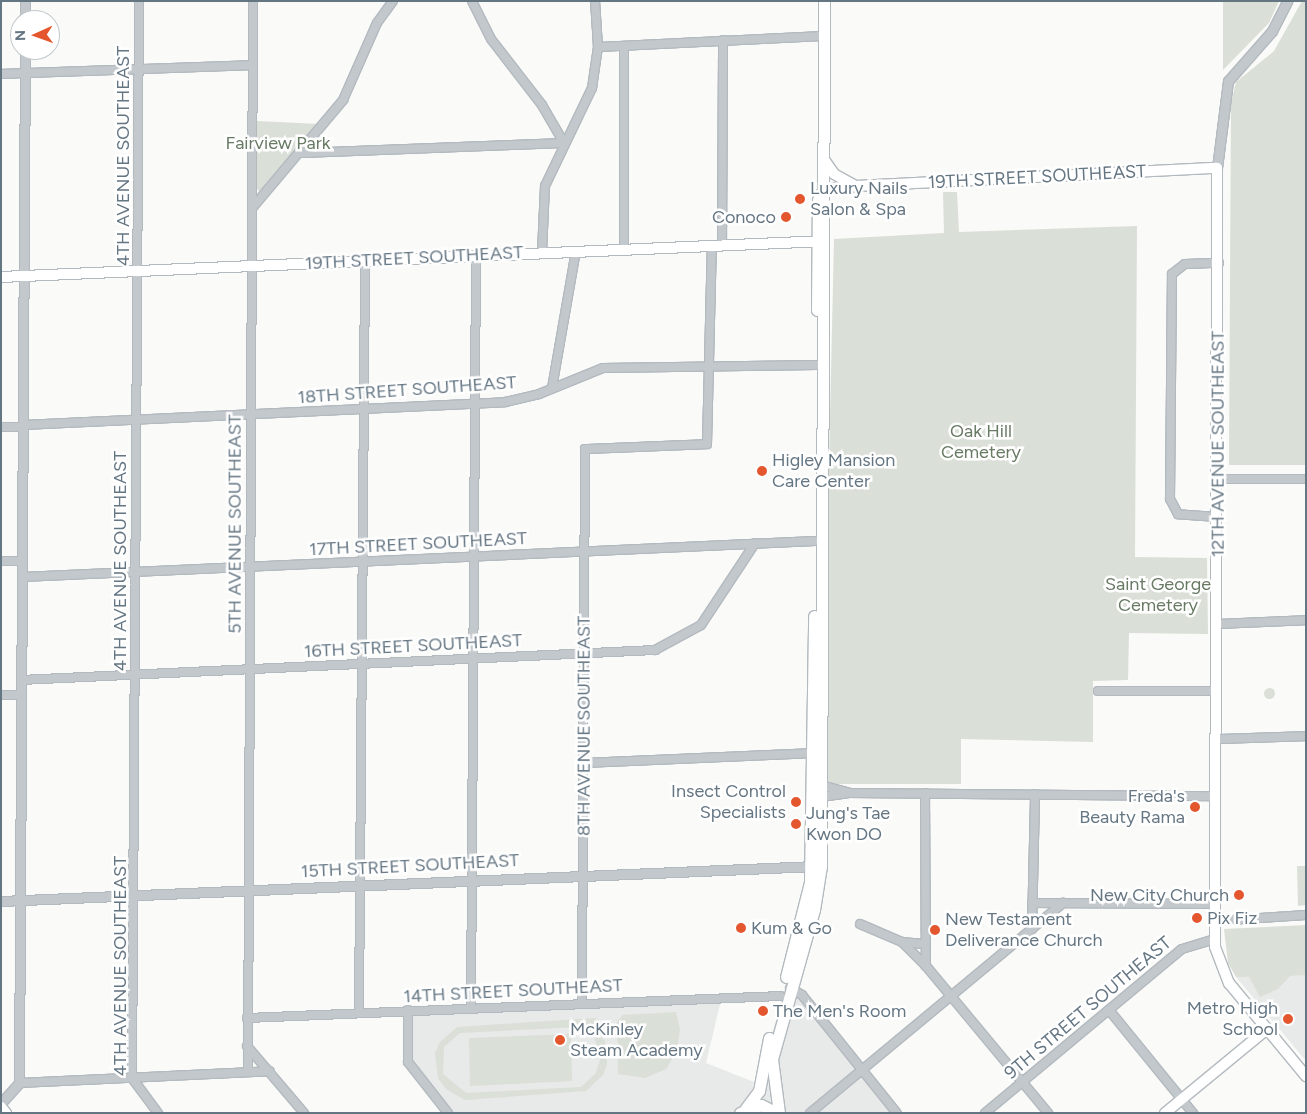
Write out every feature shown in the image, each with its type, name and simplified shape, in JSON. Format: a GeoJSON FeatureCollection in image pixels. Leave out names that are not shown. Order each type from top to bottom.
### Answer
{"type":"FeatureCollection","features":[{"type":"Feature","properties":{"kind":"main road"},"geometry":{"type":"LineString","coordinates":[[778,1113],[772,1058],[790,988],[814,910],[815,866],[822,785],[822,241],[818,200],[823,190],[824,1]]}},
{"type":"Feature","properties":{"kind":"main road"},"geometry":{"type":"LineString","coordinates":[[823,158],[834,174],[856,186]]}},
{"type":"Feature","properties":{"kind":"main road","name":"19TH STREET SOUTHEAST"},"geometry":{"type":"LineString","coordinates":[[823,190],[856,186],[1217,168]]}},
{"type":"Feature","properties":{"kind":"main road","name":"12TH AVENUE SOUTHEAST"},"geometry":{"type":"LineString","coordinates":[[1217,168],[1219,264],[1214,939],[1225,976],[1306,1076]]}},
{"type":"Feature","properties":{"kind":"main road"},"geometry":{"type":"LineString","coordinates":[[743,1110],[759,1091],[764,1055],[815,866],[810,726],[817,364],[822,241]]}},
{"type":"Feature","properties":{"kind":"main road","name":"19TH STREET SOUTHEAST"},"geometry":{"type":"LineString","coordinates":[[1,277],[822,241]]}},
{"type":"Feature","properties":{"kind":"main road"},"geometry":{"type":"LineString","coordinates":[[810,726],[821,797]]}},
{"type":"Feature","properties":{"kind":"main road"},"geometry":{"type":"LineString","coordinates":[[1165,1113],[1267,1029]]}},
{"type":"Feature","properties":{"kind":"main road"},"geometry":{"type":"LineString","coordinates":[[743,1110],[761,1105],[778,1113]]}},
{"type":"Feature","properties":{"kind":"main road"},"geometry":{"type":"LineString","coordinates":[[1,1107],[6,1113]]}},
{"type":"Feature","properties":{"kind":"street","name":"4TH AVENUE SOUTHEAST"},"geometry":{"type":"LineString","coordinates":[[139,1],[132,1078],[158,1113]]}},
{"type":"Feature","properties":{"kind":"street","name":"5TH AVENUE SOUTHEAST"},"geometry":{"type":"LineString","coordinates":[[248,1072],[253,1]]}},
{"type":"Feature","properties":{"kind":"street"},"geometry":{"type":"LineString","coordinates":[[253,207],[302,153],[343,100],[377,23],[393,1]]}},
{"type":"Feature","properties":{"kind":"street"},"geometry":{"type":"LineString","coordinates":[[472,1],[492,39],[542,105],[564,143]]}},
{"type":"Feature","properties":{"kind":"street"},"geometry":{"type":"LineString","coordinates":[[542,252],[542,198],[564,143],[592,88],[598,47],[595,1]]}},
{"type":"Feature","properties":{"kind":"street","name":"12TH AVENUE SOUTHEAST"},"geometry":{"type":"LineString","coordinates":[[1217,168],[1228,81],[1283,13],[1287,1]]}},
{"type":"Feature","properties":{"kind":"street"},"geometry":{"type":"LineString","coordinates":[[598,47],[824,36]]}},
{"type":"Feature","properties":{"kind":"street"},"geometry":{"type":"LineString","coordinates":[[709,366],[717,245],[723,40]]}},
{"type":"Feature","properties":{"kind":"street"},"geometry":{"type":"LineString","coordinates":[[624,46],[624,249]]}},
{"type":"Feature","properties":{"kind":"street"},"geometry":{"type":"LineString","coordinates":[[1,1103],[18,1083],[25,60]]}},
{"type":"Feature","properties":{"kind":"street"},"geometry":{"type":"LineString","coordinates":[[1,74],[139,71],[253,65]]}},
{"type":"Feature","properties":{"kind":"street"},"geometry":{"type":"LineString","coordinates":[[302,153],[564,143]]}},
{"type":"Feature","properties":{"kind":"street"},"geometry":{"type":"LineString","coordinates":[[552,388],[576,252]]}},
{"type":"Feature","properties":{"kind":"street"},"geometry":{"type":"LineString","coordinates":[[471,1008],[476,256]]}},
{"type":"Feature","properties":{"kind":"street"},"geometry":{"type":"LineString","coordinates":[[359,1013],[365,261]]}},
{"type":"Feature","properties":{"kind":"street"},"geometry":{"type":"LineString","coordinates":[[1217,517],[1178,514],[1170,499],[1172,274],[1185,264],[1219,264]]}},
{"type":"Feature","properties":{"kind":"street","name":"18TH STREET SOUTHEAST"},"geometry":{"type":"LineString","coordinates":[[1,427],[505,402],[552,388],[603,368],[817,364]]}},
{"type":"Feature","properties":{"kind":"street","name":"8TH AVENUE SOUTHEAST"},"geometry":{"type":"LineString","coordinates":[[582,1002],[585,449],[707,444],[709,366]]}},
{"type":"Feature","properties":{"kind":"street"},"geometry":{"type":"LineString","coordinates":[[1217,478],[1306,479]]}},
{"type":"Feature","properties":{"kind":"street","name":"17TH STREET SOUTHEAST"},"geometry":{"type":"LineString","coordinates":[[22,578],[815,541]]}},
{"type":"Feature","properties":{"kind":"street","name":"16TH STREET SOUTHEAST"},"geometry":{"type":"LineString","coordinates":[[21,680],[654,650],[686,634],[712,612],[755,543]]}},
{"type":"Feature","properties":{"kind":"street"},"geometry":{"type":"LineString","coordinates":[[1,561],[22,561]]}},
{"type":"Feature","properties":{"kind":"street"},"geometry":{"type":"LineString","coordinates":[[1216,624],[1306,620]]}},
{"type":"Feature","properties":{"kind":"street"},"geometry":{"type":"LineString","coordinates":[[1098,691],[1216,691]]}},
{"type":"Feature","properties":{"kind":"street"},"geometry":{"type":"LineString","coordinates":[[1,695],[21,695]]}},
{"type":"Feature","properties":{"kind":"street"},"geometry":{"type":"LineString","coordinates":[[1216,739],[1306,736]]}},
{"type":"Feature","properties":{"kind":"street"},"geometry":{"type":"LineString","coordinates":[[584,763],[810,752]]}},
{"type":"Feature","properties":{"kind":"street"},"geometry":{"type":"LineString","coordinates":[[822,785],[848,793]]}},
{"type":"Feature","properties":{"kind":"street"},"geometry":{"type":"LineString","coordinates":[[821,797],[848,793],[1215,796]]}},
{"type":"Feature","properties":{"kind":"street"},"geometry":{"type":"LineString","coordinates":[[925,793],[924,944],[926,966]]}},
{"type":"Feature","properties":{"kind":"street"},"geometry":{"type":"LineString","coordinates":[[1032,929],[1035,794]]}},
{"type":"Feature","properties":{"kind":"street","name":"15TH STREET SOUTHEAST"},"geometry":{"type":"LineString","coordinates":[[1,900],[19,901],[815,866]]}},
{"type":"Feature","properties":{"kind":"street"},"geometry":{"type":"LineString","coordinates":[[1032,903],[1215,904]]}},
{"type":"Feature","properties":{"kind":"street"},"geometry":{"type":"LineString","coordinates":[[810,1113],[1063,903]]}},
{"type":"Feature","properties":{"kind":"street"},"geometry":{"type":"LineString","coordinates":[[1214,921],[1260,920],[1306,915]]}},
{"type":"Feature","properties":{"kind":"street"},"geometry":{"type":"LineString","coordinates":[[860,924],[902,942],[924,944]]}},
{"type":"Feature","properties":{"kind":"street","name":"9TH STREET SOUTHEAST"},"geometry":{"type":"LineString","coordinates":[[985,1113],[1182,949],[1214,939]]}},
{"type":"Feature","properties":{"kind":"street"},"geometry":{"type":"LineString","coordinates":[[902,942],[926,966],[1048,1113]]}},
{"type":"Feature","properties":{"kind":"street"},"geometry":{"type":"LineString","coordinates":[[790,988],[802,995],[897,1113]]}},
{"type":"Feature","properties":{"kind":"street","name":"14TH STREET SOUTHEAST"},"geometry":{"type":"LineString","coordinates":[[247,1018],[582,1002],[781,996]]}},
{"type":"Feature","properties":{"kind":"street"},"geometry":{"type":"LineString","coordinates":[[408,1010],[408,1062],[448,1113]]}},
{"type":"Feature","properties":{"kind":"street"},"geometry":{"type":"LineString","coordinates":[[1109,1010],[1193,1113]]}},
{"type":"Feature","properties":{"kind":"street"},"geometry":{"type":"LineString","coordinates":[[247,1046],[304,1113]]}},
{"type":"Feature","properties":{"kind":"street"},"geometry":{"type":"LineString","coordinates":[[18,1083],[270,1071]]}},
{"type":"Feature","properties":{"kind":"shaded area","name":"Metro High School"},"geometry":{"type":"Polygon","coordinates":[[[1306,975],[1306,1061],[1236,977],[1306,975]]]}},
{"type":"Feature","properties":{"kind":"shaded area"},"geometry":{"type":"Polygon","coordinates":[[[785,989],[795,991],[899,1113],[749,1113],[785,989]]]}},
{"type":"Feature","properties":{"kind":"shaded area","name":"McKinley Steam Academy"},"geometry":{"type":"Polygon","coordinates":[[[722,996],[706,1063],[754,1082],[748,1113],[448,1113],[408,1062],[408,1010],[722,996]]]}},
{"type":"Feature","properties":{"kind":"green space"},"geometry":{"type":"Polygon","coordinates":[[[1223,1],[1279,1],[1269,23],[1223,70],[1223,1]]]}},
{"type":"Feature","properties":{"kind":"green space"},"geometry":{"type":"Polygon","coordinates":[[[1302,1],[1306,1],[1306,465],[1229,465],[1231,103],[1236,82],[1274,51],[1302,1]]]}},
{"type":"Feature","properties":{"kind":"green space","name":"Fairview Park"},"geometry":{"type":"Polygon","coordinates":[[[257,121],[320,124],[261,193],[257,189],[257,121]]]}},
{"type":"Feature","properties":{"kind":"green space","name":"Oak Hill Cemetery"},"geometry":{"type":"Polygon","coordinates":[[[943,192],[957,192],[959,232],[1137,226],[1135,557],[1207,558],[1208,634],[1129,633],[1128,680],[1093,681],[1093,742],[961,739],[961,784],[828,784],[825,641],[834,239],[944,233],[943,192]]]}},
{"type":"Feature","properties":{"kind":"green space"},"geometry":{"type":"Polygon","coordinates":[[[1269,687],[1275,693],[1269,699],[1263,693],[1269,687]]]}},
{"type":"Feature","properties":{"kind":"green space"},"geometry":{"type":"Polygon","coordinates":[[[1297,866],[1306,866],[1306,905],[1298,906],[1297,866]]]}},
{"type":"Feature","properties":{"kind":"green space"},"geometry":{"type":"Polygon","coordinates":[[[1306,925],[1306,975],[1290,976],[1278,989],[1260,997],[1249,977],[1236,977],[1228,963],[1224,929],[1306,925]]]}},
{"type":"Feature","properties":{"kind":"green space"},"geometry":{"type":"Polygon","coordinates":[[[676,1012],[680,1029],[677,1050],[666,1069],[645,1078],[618,1074],[617,1022],[623,1015],[676,1012]]]}},
{"type":"Feature","properties":{"kind":"green space"},"geometry":{"type":"Polygon","coordinates":[[[596,1018],[596,1025],[590,1025],[605,1041],[607,1064],[603,1075],[586,1091],[465,1100],[446,1089],[438,1078],[435,1053],[440,1042],[457,1027],[596,1018]],[[577,1027],[460,1033],[444,1047],[443,1074],[466,1093],[581,1087],[596,1073],[601,1056],[594,1037],[577,1027]]]}},
{"type":"Feature","properties":{"kind":"green space"},"geometry":{"type":"Polygon","coordinates":[[[571,1034],[572,1081],[470,1086],[469,1038],[571,1034]]]}},
{"type":"Feature","properties":{"kind":"place","name":"Luxury Nails Salon & Spa"},"geometry":{"type":"Point","coordinates":[800,199]}},
{"type":"Feature","properties":{"kind":"place","name":"Conoco"},"geometry":{"type":"Point","coordinates":[786,217]}},
{"type":"Feature","properties":{"kind":"place","name":"Higley Mansion Care Center"},"geometry":{"type":"Point","coordinates":[762,471]}},
{"type":"Feature","properties":{"kind":"place","name":"Insect Control Specialists"},"geometry":{"type":"Point","coordinates":[796,802]}},
{"type":"Feature","properties":{"kind":"place","name":"Freda's Beauty Rama"},"geometry":{"type":"Point","coordinates":[1195,807]}},
{"type":"Feature","properties":{"kind":"place","name":"Jung's Tae Kwon DO"},"geometry":{"type":"Point","coordinates":[796,824]}},
{"type":"Feature","properties":{"kind":"place","name":"New City Church"},"geometry":{"type":"Point","coordinates":[1239,895]}},
{"type":"Feature","properties":{"kind":"place","name":"Pix Fiz"},"geometry":{"type":"Point","coordinates":[1197,918]}},
{"type":"Feature","properties":{"kind":"place","name":"Kum & Go"},"geometry":{"type":"Point","coordinates":[741,928]}},
{"type":"Feature","properties":{"kind":"place","name":"New Testament Deliverance Church"},"geometry":{"type":"Point","coordinates":[935,930]}},
{"type":"Feature","properties":{"kind":"place","name":"The Men's Room"},"geometry":{"type":"Point","coordinates":[763,1011]}},
{"type":"Feature","properties":{"kind":"place","name":"Metro High School"},"geometry":{"type":"Point","coordinates":[1288,1019]}},
{"type":"Feature","properties":{"kind":"place","name":"McKinley Steam Academy"},"geometry":{"type":"Point","coordinates":[560,1040]}},
{"type":"Feature","properties":{"kind":"park label","name":"Saint George Cemetery"},"geometry":{"type":"Point","coordinates":[1158,595]}}]}
